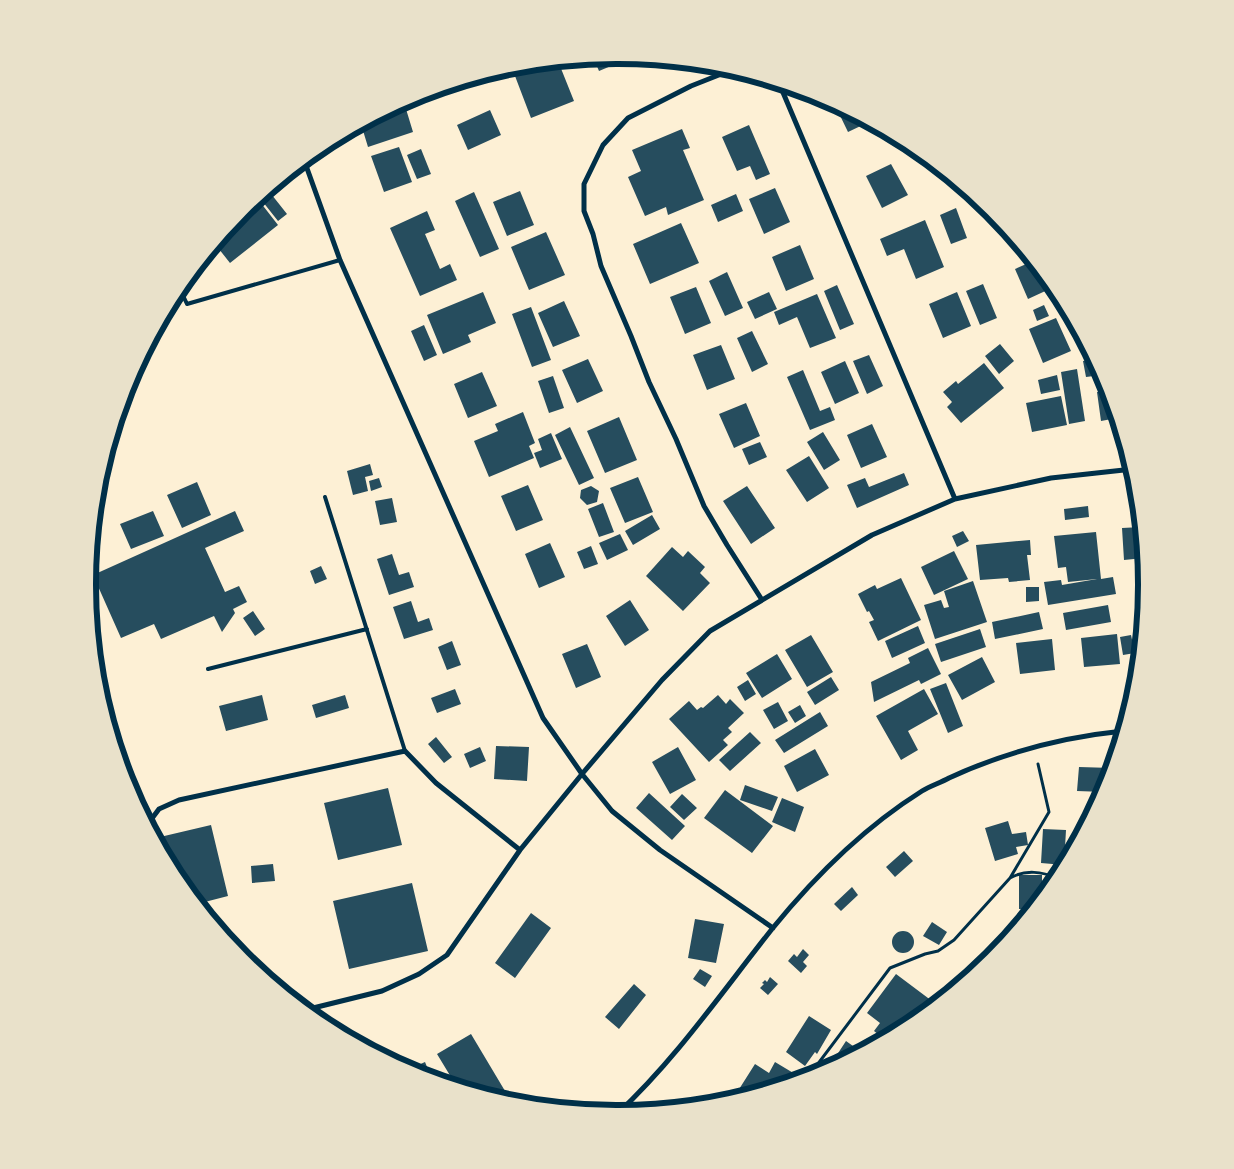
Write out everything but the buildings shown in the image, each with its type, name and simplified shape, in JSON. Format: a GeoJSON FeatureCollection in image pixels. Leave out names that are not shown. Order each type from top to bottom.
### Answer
{"type":"FeatureCollection","features":[{"type":"Feature","properties":{"kind":"street"},"geometry":{"type":"LineString","coordinates":[[721,74],[691,86],[628,118],[602,145],[584,184],[584,211],[593,234],[601,266],[632,336],[649,382],[676,439],[704,506],[762,600]]}},
{"type":"Feature","properties":{"kind":"street"},"geometry":{"type":"LineString","coordinates":[[782,90],[955,499]]}},
{"type":"Feature","properties":{"kind":"street"},"geometry":{"type":"LineString","coordinates":[[306,167],[340,260],[543,718],[582,774],[612,811],[660,850],[773,928]]}},
{"type":"Feature","properties":{"kind":"street"},"geometry":{"type":"LineString","coordinates":[[314,1008],[382,991],[419,974],[448,955],[520,850],[662,680],[710,631],[872,536],[955,499],[1051,478],[1125,470]]}},
{"type":"Feature","properties":{"kind":"street"},"geometry":{"type":"LineString","coordinates":[[627,1105],[674,1054],[773,928],[831,862],[875,825],[923,791],[970,768],[1034,747],[1116,731]]}},
{"type":"Feature","properties":{"kind":"street"},"geometry":{"type":"LineString","coordinates":[[152,818],[159,809],[178,800],[404,751],[436,783],[520,850]]}},
{"type":"Feature","properties":{"kind":"lane"},"geometry":{"type":"LineString","coordinates":[[184,296],[187,304],[340,260]]}},
{"type":"Feature","properties":{"kind":"lane"},"geometry":{"type":"LineString","coordinates":[[325,497],[404,751]]}},
{"type":"Feature","properties":{"kind":"lane"},"geometry":{"type":"LineString","coordinates":[[208,669],[367,629]]}},
{"type":"Feature","properties":{"kind":"path"},"geometry":{"type":"LineString","coordinates":[[816,1066],[890,968],[925,954],[938,951],[954,940],[1010,878],[1049,812],[1034,747]]}},
{"type":"Feature","properties":{"kind":"path"},"geometry":{"type":"LineString","coordinates":[[1010,878],[1024,872],[1049,875]]}}]}
